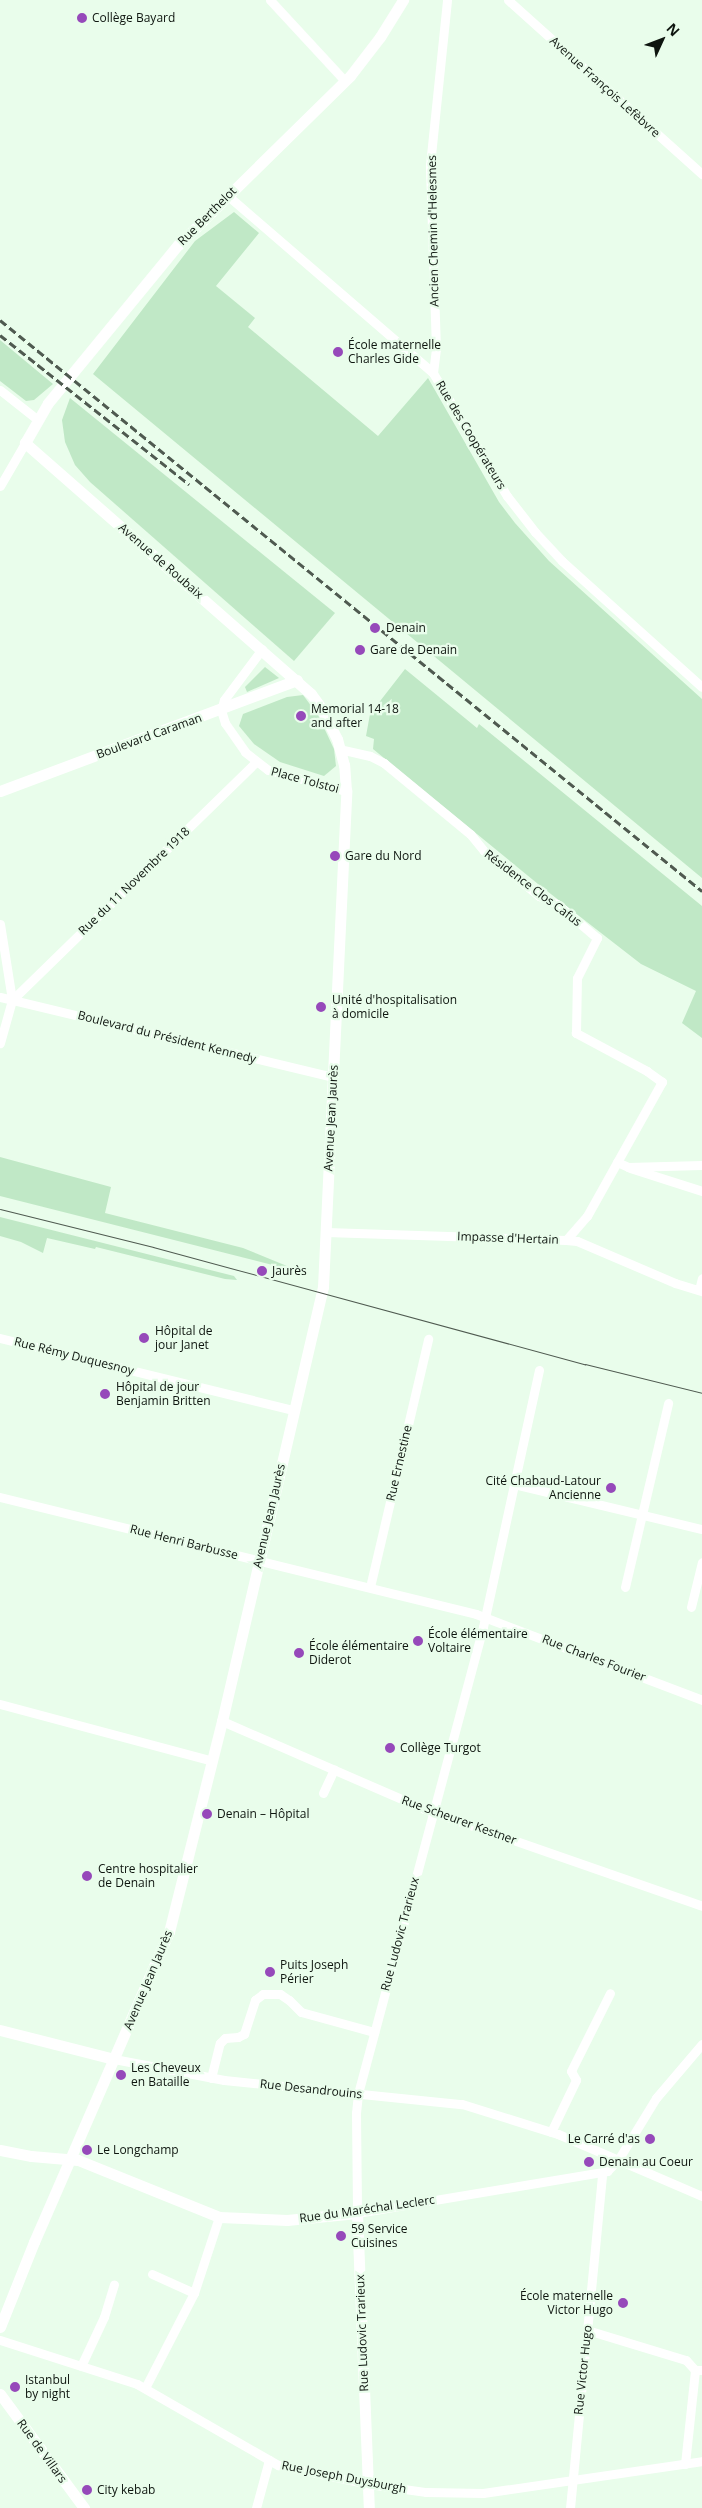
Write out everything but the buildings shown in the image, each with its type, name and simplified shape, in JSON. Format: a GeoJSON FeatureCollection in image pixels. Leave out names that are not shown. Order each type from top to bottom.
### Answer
{"type":"FeatureCollection","features":[{"type":"Feature","properties":{"kind":"street"},"geometry":{"type":"LineString","coordinates":[[270,0],[345,81]]}},
{"type":"Feature","properties":{"kind":"street","name":"Rue Berthelot"},"geometry":{"type":"LineString","coordinates":[[25,443],[55,394],[185,236],[345,81],[380,38],[403,0]]}},
{"type":"Feature","properties":{"kind":"street","name":"Ancien Chemin d'Helesmes"},"geometry":{"type":"LineString","coordinates":[[433,373],[436,352],[430,165],[447,0]]}},
{"type":"Feature","properties":{"kind":"street","name":"Avenue François Lefèbvre"},"geometry":{"type":"LineString","coordinates":[[508,0],[702,174]]}},
{"type":"Feature","properties":{"kind":"street","name":"Rue des Coopérateurs"},"geometry":{"type":"LineString","coordinates":[[227,195],[433,373],[502,487],[530,527],[562,561],[702,687]]}},
{"type":"Feature","properties":{"kind":"street"},"geometry":{"type":"LineString","coordinates":[[0,390],[38,420]]}},
{"type":"Feature","properties":{"kind":"street"},"geometry":{"type":"LineString","coordinates":[[0,486],[25,443]]}},
{"type":"Feature","properties":{"kind":"street","name":"Avenue de Roubaix"},"geometry":{"type":"LineString","coordinates":[[25,443],[297,680]]}},
{"type":"Feature","properties":{"kind":"street"},"geometry":{"type":"LineString","coordinates":[[221,710],[230,690],[262,649]]}},
{"type":"Feature","properties":{"kind":"street","name":"Boulevard Caraman"},"geometry":{"type":"LineString","coordinates":[[0,791],[297,680]]}},
{"type":"Feature","properties":{"kind":"street","name":"Avenue Jean Jaurès"},"geometry":{"type":"LineString","coordinates":[[0,2327],[34,2242],[169,1932],[222,1721],[323,1287],[346,791],[340,749],[322,709],[297,680]]}},
{"type":"Feature","properties":{"kind":"street","name":"Place Tolstoi"},"geometry":{"type":"LineString","coordinates":[[221,710],[224,723],[241,747],[256,762],[274,773],[346,791]]}},
{"type":"Feature","properties":{"kind":"street","name":"Résidence Clos Cafus"},"geometry":{"type":"LineString","coordinates":[[340,749],[370,756],[384,763],[470,834],[479,848],[539,896],[557,904],[597,938],[577,978],[576,1033],[647,1071],[662,1082]]}},
{"type":"Feature","properties":{"kind":"street","name":"Rue du 11 Novembre 1918"},"geometry":{"type":"LineString","coordinates":[[12,1000],[256,762]]}},
{"type":"Feature","properties":{"kind":"street"},"geometry":{"type":"LineString","coordinates":[[0,924],[12,1000],[0,1043]]}},
{"type":"Feature","properties":{"kind":"street","name":"Boulevard du Président Kennedy"},"geometry":{"type":"LineString","coordinates":[[0,996],[334,1077]]}},
{"type":"Feature","properties":{"kind":"street","name":"Impasse d'Hertain"},"geometry":{"type":"LineString","coordinates":[[326,1232],[566,1240],[583,1222],[662,1082]]}},
{"type":"Feature","properties":{"kind":"street"},"geometry":{"type":"LineString","coordinates":[[617,1162],[702,1192]]}},
{"type":"Feature","properties":{"kind":"street"},"geometry":{"type":"LineString","coordinates":[[628,1167],[702,1165]]}},
{"type":"Feature","properties":{"kind":"street"},"geometry":{"type":"LineString","coordinates":[[566,1240],[576,1241],[676,1283],[700,1291],[702,1278]]}},
{"type":"Feature","properties":{"kind":"street","name":"Rue Rémy Duquesnoy"},"geometry":{"type":"LineString","coordinates":[[0,1338],[294,1410]]}},
{"type":"Feature","properties":{"kind":"street","name":"Rue Ernestine"},"geometry":{"type":"LineString","coordinates":[[370,1587],[428,1339]]}},
{"type":"Feature","properties":{"kind":"street","name":"Rue Ludovic Trarieux"},"geometry":{"type":"LineString","coordinates":[[369,2508],[357,2213],[356,2114],[358,2094],[485,1616],[539,1370]]}},
{"type":"Feature","properties":{"kind":"street"},"geometry":{"type":"LineString","coordinates":[[625,1587],[668,1403]]}},
{"type":"Feature","properties":{"kind":"street"},"geometry":{"type":"LineString","coordinates":[[514,1484],[702,1529]]}},
{"type":"Feature","properties":{"kind":"street","name":"Rue Henri Barbusse"},"geometry":{"type":"LineString","coordinates":[[0,1497],[485,1616]]}},
{"type":"Feature","properties":{"kind":"street"},"geometry":{"type":"LineString","coordinates":[[691,1607],[702,1562]]}},
{"type":"Feature","properties":{"kind":"street","name":"Rue Charles Fourier"},"geometry":{"type":"LineString","coordinates":[[485,1616],[702,1700]]}},
{"type":"Feature","properties":{"kind":"street"},"geometry":{"type":"LineString","coordinates":[[0,1704],[212,1761]]}},
{"type":"Feature","properties":{"kind":"street","name":"Rue Scheurer Kestner"},"geometry":{"type":"LineString","coordinates":[[222,1721],[433,1813],[702,1906]]}},
{"type":"Feature","properties":{"kind":"street"},"geometry":{"type":"LineString","coordinates":[[323,1793],[334,1769]]}},
{"type":"Feature","properties":{"kind":"street"},"geometry":{"type":"LineString","coordinates":[[551,2132],[576,2080],[571,2071],[610,1993]]}},
{"type":"Feature","properties":{"kind":"street"},"geometry":{"type":"LineString","coordinates":[[210,2078],[220,2043],[225,2038],[238,2037],[246,2032],[254,2003],[263,1994],[280,1994],[301,2012],[374,2032]]}},
{"type":"Feature","properties":{"kind":"street","name":"Rue Desandrouins"},"geometry":{"type":"LineString","coordinates":[[0,2030],[114,2059],[210,2078],[462,2104],[551,2132],[618,2160]]}},
{"type":"Feature","properties":{"kind":"street"},"geometry":{"type":"LineString","coordinates":[[702,2044],[651,2104],[618,2160],[702,2196]]}},
{"type":"Feature","properties":{"kind":"street","name":"Rue du Maréchal Leclerc"},"geometry":{"type":"LineString","coordinates":[[0,2150],[31,2156],[71,2158],[219,2217],[287,2220],[357,2213],[602,2173],[618,2160]]}},
{"type":"Feature","properties":{"kind":"street","name":"Rue Victor Hugo"},"geometry":{"type":"LineString","coordinates":[[570,2508],[602,2173]]}},
{"type":"Feature","properties":{"kind":"street"},"geometry":{"type":"LineString","coordinates":[[145,2388],[194,2293],[219,2217]]}},
{"type":"Feature","properties":{"kind":"street"},"geometry":{"type":"LineString","coordinates":[[152,2274],[194,2293]]}},
{"type":"Feature","properties":{"kind":"street"},"geometry":{"type":"LineString","coordinates":[[81,2366],[104,2317],[114,2285]]}},
{"type":"Feature","properties":{"kind":"street"},"geometry":{"type":"LineString","coordinates":[[587,2330],[686,2360],[698,2370],[685,2464]]}},
{"type":"Feature","properties":{"kind":"street","name":"Rue Joseph Duysburgh"},"geometry":{"type":"LineString","coordinates":[[0,2340],[145,2388],[284,2467],[368,2484],[426,2492],[483,2493],[702,2462]]}},
{"type":"Feature","properties":{"kind":"street","name":"Rue de Villars"},"geometry":{"type":"LineString","coordinates":[[0,2394],[84,2508]]}},
{"type":"Feature","properties":{"kind":"street"},"geometry":{"type":"LineString","coordinates":[[256,2508],[269,2460]]}},
{"type":"Feature","properties":{"kind":"street","name":"Rue Joseph Duysburgh"},"geometry":{"type":"LineString","coordinates":[[685,2464],[702,2468]]}},
{"type":"Feature","properties":{"kind":"green space"},"geometry":{"type":"Polygon","coordinates":[[[234,212],[259,233],[216,286],[255,318],[248,327],[378,436],[428,378],[499,502],[515,523],[549,561],[702,699],[702,878],[93,374],[195,241],[234,212]]]}},
{"type":"Feature","properties":{"kind":"green space"},"geometry":{"type":"Polygon","coordinates":[[[0,340],[53,384],[34,400],[26,401],[0,381],[0,340]]]}},
{"type":"Feature","properties":{"kind":"green space"},"geometry":{"type":"Polygon","coordinates":[[[70,398],[335,613],[294,661],[90,482],[75,465],[65,442],[62,420],[70,398]]]}},
{"type":"Feature","properties":{"kind":"green space"},"geometry":{"type":"Polygon","coordinates":[[[265,667],[279,678],[247,692],[245,687],[265,667]]]}},
{"type":"Feature","properties":{"kind":"green space"},"geometry":{"type":"Polygon","coordinates":[[[405,669],[477,728],[479,724],[702,906],[702,1038],[682,1023],[696,991],[641,964],[538,884],[373,749],[374,739],[366,736],[370,714],[405,669]]]}},
{"type":"Feature","properties":{"kind":"green space"},"geometry":{"type":"Polygon","coordinates":[[[303,695],[318,715],[334,749],[336,766],[324,776],[280,762],[254,744],[239,726],[243,714],[287,697],[303,695]]]}},
{"type":"Feature","properties":{"kind":"green space"},"geometry":{"type":"Polygon","coordinates":[[[0,1157],[111,1187],[105,1213],[243,1248],[304,1273],[0,1196],[0,1157]]]}},
{"type":"Feature","properties":{"kind":"green space"},"geometry":{"type":"Polygon","coordinates":[[[0,1217],[234,1276],[237,1280],[225,1279],[96,1247],[95,1249],[47,1238],[43,1253],[21,1242],[0,1236],[0,1217]]]}},
{"type":"Feature","properties":{"kind":"tram line"},"geometry":{"type":"LineString","coordinates":[[0,1209],[153,1247],[585,1364],[702,1393]]}},
{"type":"Feature","properties":{"kind":"railway"},"geometry":{"type":"LineString","coordinates":[[0,320],[702,891]]}},
{"type":"Feature","properties":{"kind":"railway"},"geometry":{"type":"LineString","coordinates":[[0,335],[189,484]]}},
{"type":"Feature","properties":{"kind":"place","name":"Collège Bayard"},"geometry":{"type":"Point","coordinates":[82,18]}},
{"type":"Feature","properties":{"kind":"place","name":"École maternelle Charles Gide"},"geometry":{"type":"Point","coordinates":[338,352]}},
{"type":"Feature","properties":{"kind":"place","name":"Denain"},"geometry":{"type":"Point","coordinates":[375,628]}},
{"type":"Feature","properties":{"kind":"place","name":"Gare de Denain"},"geometry":{"type":"Point","coordinates":[360,650]}},
{"type":"Feature","properties":{"kind":"place","name":"Memorial 14-18 and after"},"geometry":{"type":"Point","coordinates":[301,716]}},
{"type":"Feature","properties":{"kind":"place","name":"Gare du Nord"},"geometry":{"type":"Point","coordinates":[335,856]}},
{"type":"Feature","properties":{"kind":"place","name":"Unité d'hospitalisation à domicile"},"geometry":{"type":"Point","coordinates":[321,1007]}},
{"type":"Feature","properties":{"kind":"place","name":"Jaurès"},"geometry":{"type":"Point","coordinates":[262,1271]}},
{"type":"Feature","properties":{"kind":"place","name":"Hôpital de jour Janet"},"geometry":{"type":"Point","coordinates":[144,1338]}},
{"type":"Feature","properties":{"kind":"place","name":"Hôpital de jour Benjamin Britten"},"geometry":{"type":"Point","coordinates":[105,1394]}},
{"type":"Feature","properties":{"kind":"place","name":"Cité Chabaud-Latour Ancienne"},"geometry":{"type":"Point","coordinates":[611,1488]}},
{"type":"Feature","properties":{"kind":"place","name":"École élémentaire Voltaire"},"geometry":{"type":"Point","coordinates":[418,1641]}},
{"type":"Feature","properties":{"kind":"place","name":"École élémentaire Diderot"},"geometry":{"type":"Point","coordinates":[299,1653]}},
{"type":"Feature","properties":{"kind":"place","name":"Collège Turgot"},"geometry":{"type":"Point","coordinates":[390,1748]}},
{"type":"Feature","properties":{"kind":"place","name":"Denain – Hôpital"},"geometry":{"type":"Point","coordinates":[207,1814]}},
{"type":"Feature","properties":{"kind":"place","name":"Centre hospitalier de Denain"},"geometry":{"type":"Point","coordinates":[87,1876]}},
{"type":"Feature","properties":{"kind":"place","name":"Puits Joseph Périer"},"geometry":{"type":"Point","coordinates":[270,1972]}},
{"type":"Feature","properties":{"kind":"place","name":"Les Cheveux en Bataille"},"geometry":{"type":"Point","coordinates":[121,2075]}},
{"type":"Feature","properties":{"kind":"place","name":"Le Carré d'as"},"geometry":{"type":"Point","coordinates":[650,2139]}},
{"type":"Feature","properties":{"kind":"place","name":"Le Longchamp"},"geometry":{"type":"Point","coordinates":[87,2150]}},
{"type":"Feature","properties":{"kind":"place","name":"Denain au Coeur"},"geometry":{"type":"Point","coordinates":[589,2162]}},
{"type":"Feature","properties":{"kind":"place","name":"59 Service Cuisines"},"geometry":{"type":"Point","coordinates":[341,2236]}},
{"type":"Feature","properties":{"kind":"place","name":"École maternelle Victor Hugo"},"geometry":{"type":"Point","coordinates":[623,2303]}},
{"type":"Feature","properties":{"kind":"place","name":"Istanbul by night"},"geometry":{"type":"Point","coordinates":[15,2387]}},
{"type":"Feature","properties":{"kind":"place","name":"City kebab"},"geometry":{"type":"Point","coordinates":[87,2490]}}]}
